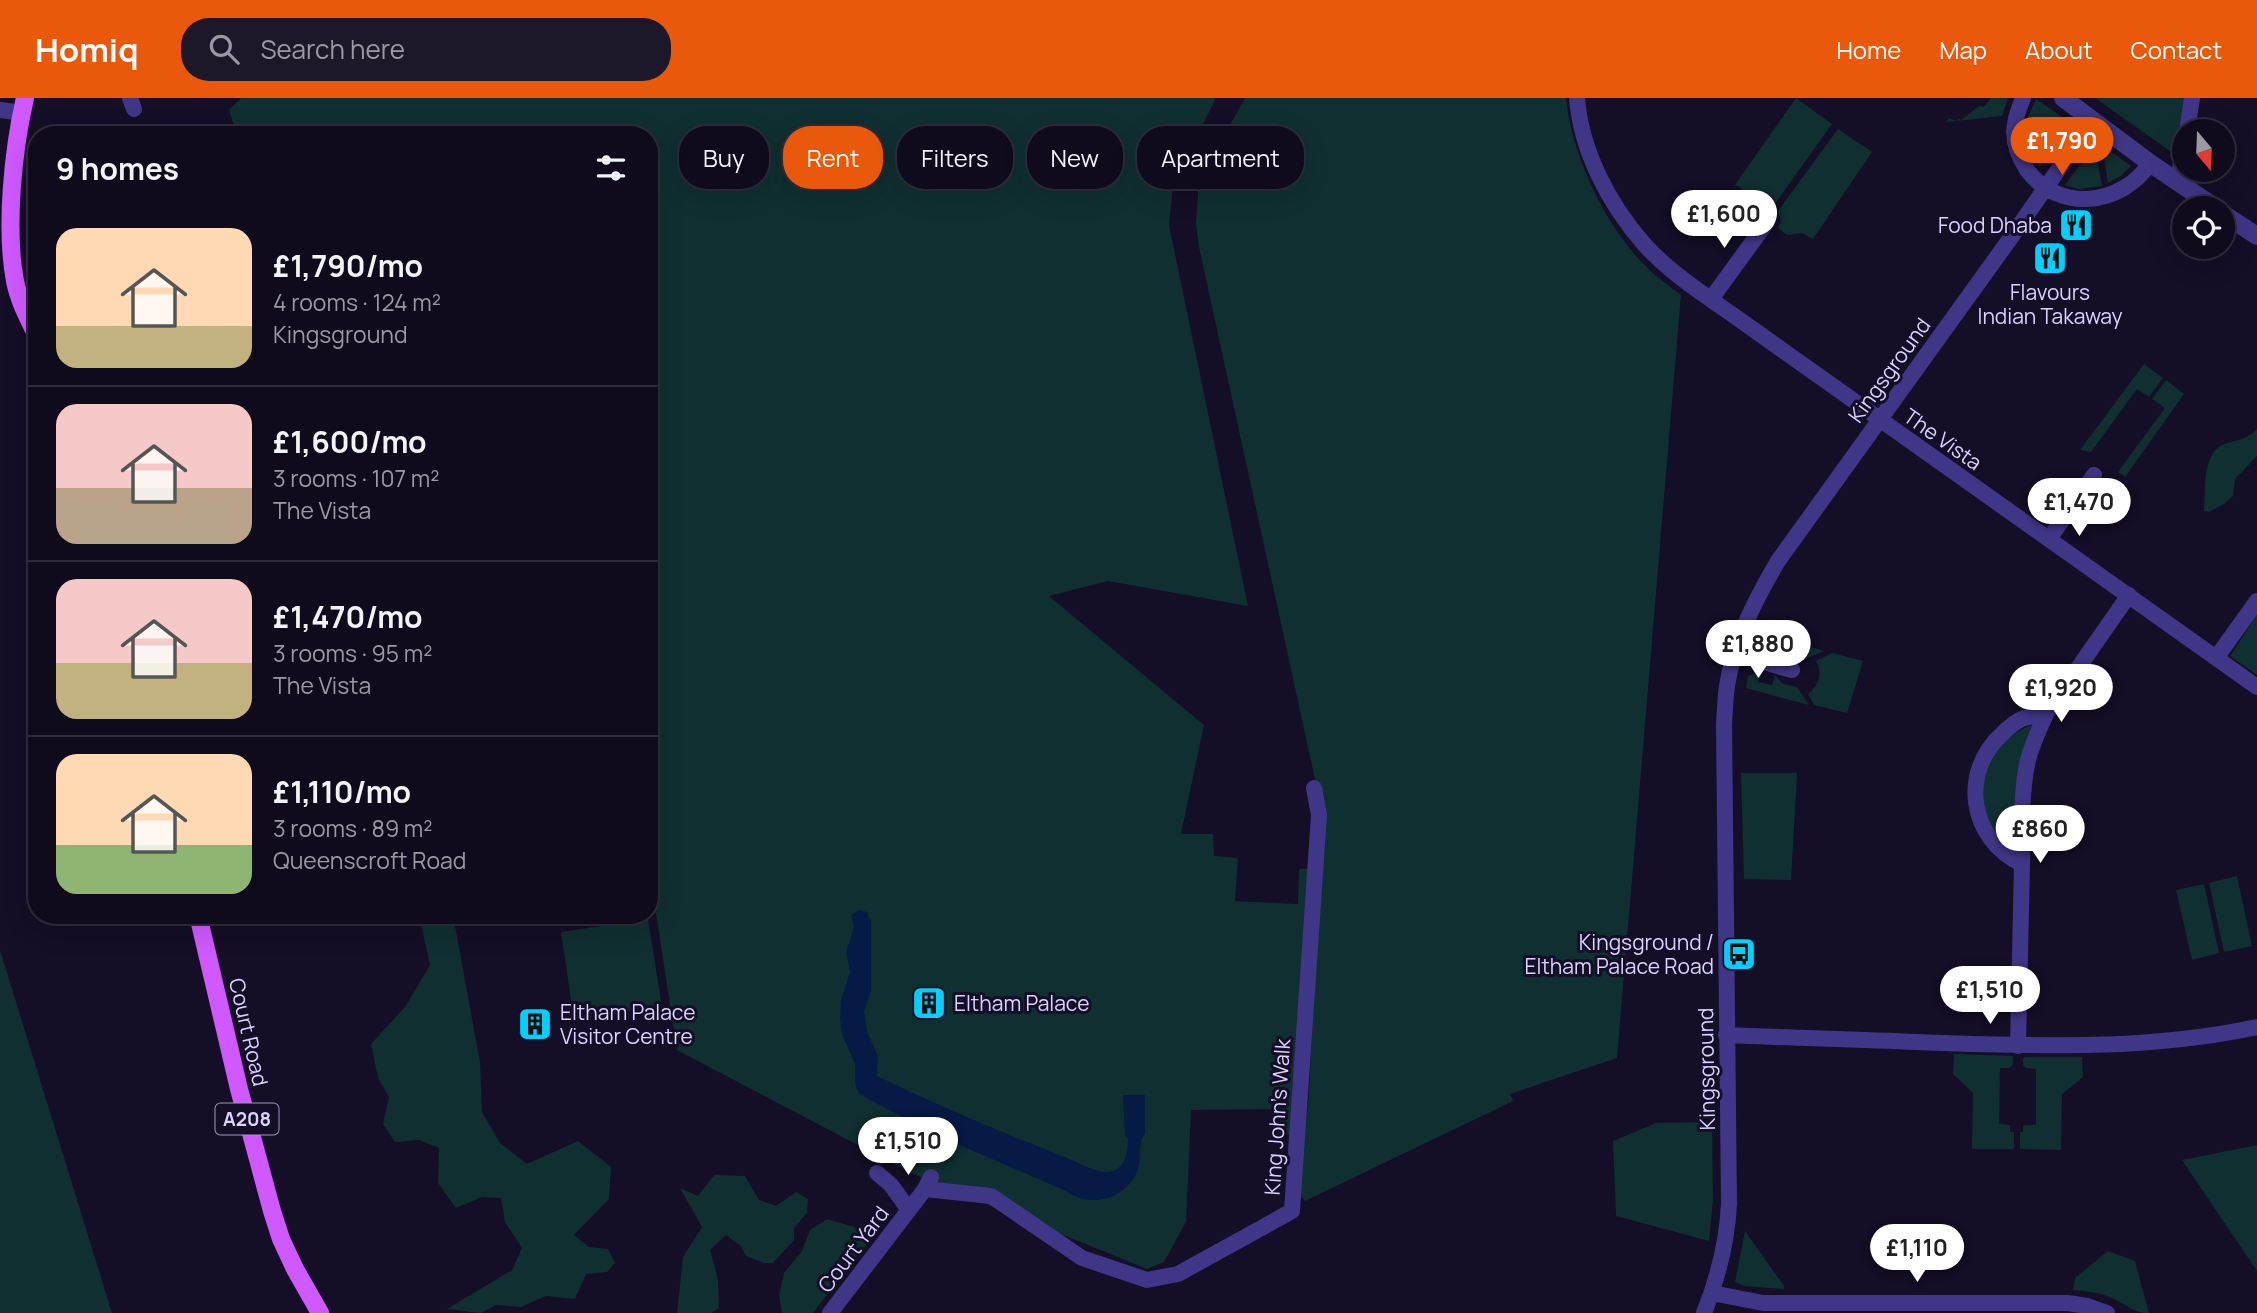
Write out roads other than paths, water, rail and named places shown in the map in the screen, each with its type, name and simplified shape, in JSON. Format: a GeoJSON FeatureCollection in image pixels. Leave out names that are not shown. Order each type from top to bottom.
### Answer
{"type":"FeatureCollection","features":[{"type":"Feature","properties":{"kind":"main road"},"geometry":{"type":"LineString","coordinates":[[24,106],[12,200],[13,259],[15,281],[28,317]]}},
{"type":"Feature","properties":{"kind":"main road","name":"Court Road"},"geometry":{"type":"LineString","coordinates":[[200,924],[239,1089],[275,1221],[295,1269],[320,1313]]}},
{"type":"Feature","properties":{"kind":"street","name":"The Vista"},"geometry":{"type":"LineString","coordinates":[[1577,98],[1583,135],[1608,193],[1645,245],[1711,299],[2257,687]]}},
{"type":"Feature","properties":{"kind":"street"},"geometry":{"type":"LineString","coordinates":[[2023,98],[2015,122],[2016,147],[2024,166],[2045,187],[2059,196],[2098,199],[2122,189],[2145,171],[2150,163]]}},
{"type":"Feature","properties":{"kind":"street"},"geometry":{"type":"LineString","coordinates":[[2063,98],[2172,177]]}},
{"type":"Feature","properties":{"kind":"street"},"geometry":{"type":"LineString","coordinates":[[2189,119],[2192,98]]}},
{"type":"Feature","properties":{"kind":"street"},"geometry":{"type":"LineString","coordinates":[[0,110],[24,106]]}},
{"type":"Feature","properties":{"kind":"street","name":"Kingsground"},"geometry":{"type":"LineString","coordinates":[[1704,1313],[1726,1239],[1729,1204],[1724,724],[1727,685],[1735,654],[1759,593],[1778,561],[2093,120]]}},
{"type":"Feature","properties":{"kind":"street"},"geometry":{"type":"LineString","coordinates":[[2179,182],[2199,196]]}},
{"type":"Feature","properties":{"kind":"street"},"geometry":{"type":"LineString","coordinates":[[1711,299],[1767,222]]}},
{"type":"Feature","properties":{"kind":"street"},"geometry":{"type":"LineString","coordinates":[[2235,222],[2257,236]]}},
{"type":"Feature","properties":{"kind":"street"},"geometry":{"type":"LineString","coordinates":[[2049,540],[2094,475]]}},
{"type":"Feature","properties":{"kind":"street"},"geometry":{"type":"LineString","coordinates":[[2018,1046],[2022,864],[2028,760],[2046,714],[2129,595]]}},
{"type":"Feature","properties":{"kind":"street"},"geometry":{"type":"LineString","coordinates":[[2216,658],[2257,601]]}},
{"type":"Feature","properties":{"kind":"street"},"geometry":{"type":"LineString","coordinates":[[1735,654],[1792,670]]}},
{"type":"Feature","properties":{"kind":"street"},"geometry":{"type":"LineString","coordinates":[[2022,864],[2007,858],[1991,841],[1981,823],[1975,801],[1975,781],[1982,760],[1993,742],[2024,718],[2046,714]]}},
{"type":"Feature","properties":{"kind":"street","name":"King John's Walk"},"geometry":{"type":"LineString","coordinates":[[928,1183],[991,1196],[1082,1258],[1147,1280],[1178,1274],[1292,1211],[1319,815],[1314,788]]}},
{"type":"Feature","properties":{"kind":"street"},"geometry":{"type":"LineString","coordinates":[[1726,1035],[2018,1046],[2087,1046],[2214,1035],[2257,1027]]}},
{"type":"Feature","properties":{"kind":"street","name":"Court Yard"},"geometry":{"type":"LineString","coordinates":[[877,1173],[891,1185],[909,1210]]}},
{"type":"Feature","properties":{"kind":"street","name":"Court Yard"},"geometry":{"type":"LineString","coordinates":[[830,1313],[928,1183]]}},
{"type":"Feature","properties":{"kind":"street"},"geometry":{"type":"LineString","coordinates":[[1712,1293],[1763,1303],[2068,1303],[2107,1313]]}},
{"type":"Feature","properties":{"kind":"water"},"geometry":{"type":"Polygon","coordinates":[[[859,910],[867,912],[871,922],[871,991],[864,1011],[867,1032],[878,1056],[877,1076],[971,1119],[1103,1172],[1114,1171],[1122,1165],[1126,1155],[1128,1139],[1125,1136],[1123,1095],[1145,1095],[1145,1134],[1141,1142],[1137,1172],[1124,1189],[1116,1195],[1096,1200],[1075,1196],[939,1136],[859,1094],[855,1083],[855,1064],[842,1034],[840,1018],[841,1000],[850,972],[846,952],[854,927],[851,915],[859,910]]]}},
{"type":"Feature","properties":{"kind":"place","name":"Food Dhaba"},"geometry":{"type":"Point","coordinates":[2076,225]}},
{"type":"Feature","properties":{"kind":"place","name":"Flavours Indian Takaway"},"geometry":{"type":"Point","coordinates":[2050,258]}},
{"type":"Feature","properties":{"kind":"place","name":"Kingsground / Eltham Palace Road"},"geometry":{"type":"Point","coordinates":[1739,954]}},
{"type":"Feature","properties":{"kind":"place","name":"Eltham Palace"},"geometry":{"type":"Point","coordinates":[929,1003]}},
{"type":"Feature","properties":{"kind":"place","name":"Eltham Palace Visitor Centre"},"geometry":{"type":"Point","coordinates":[535,1024]}}]}
